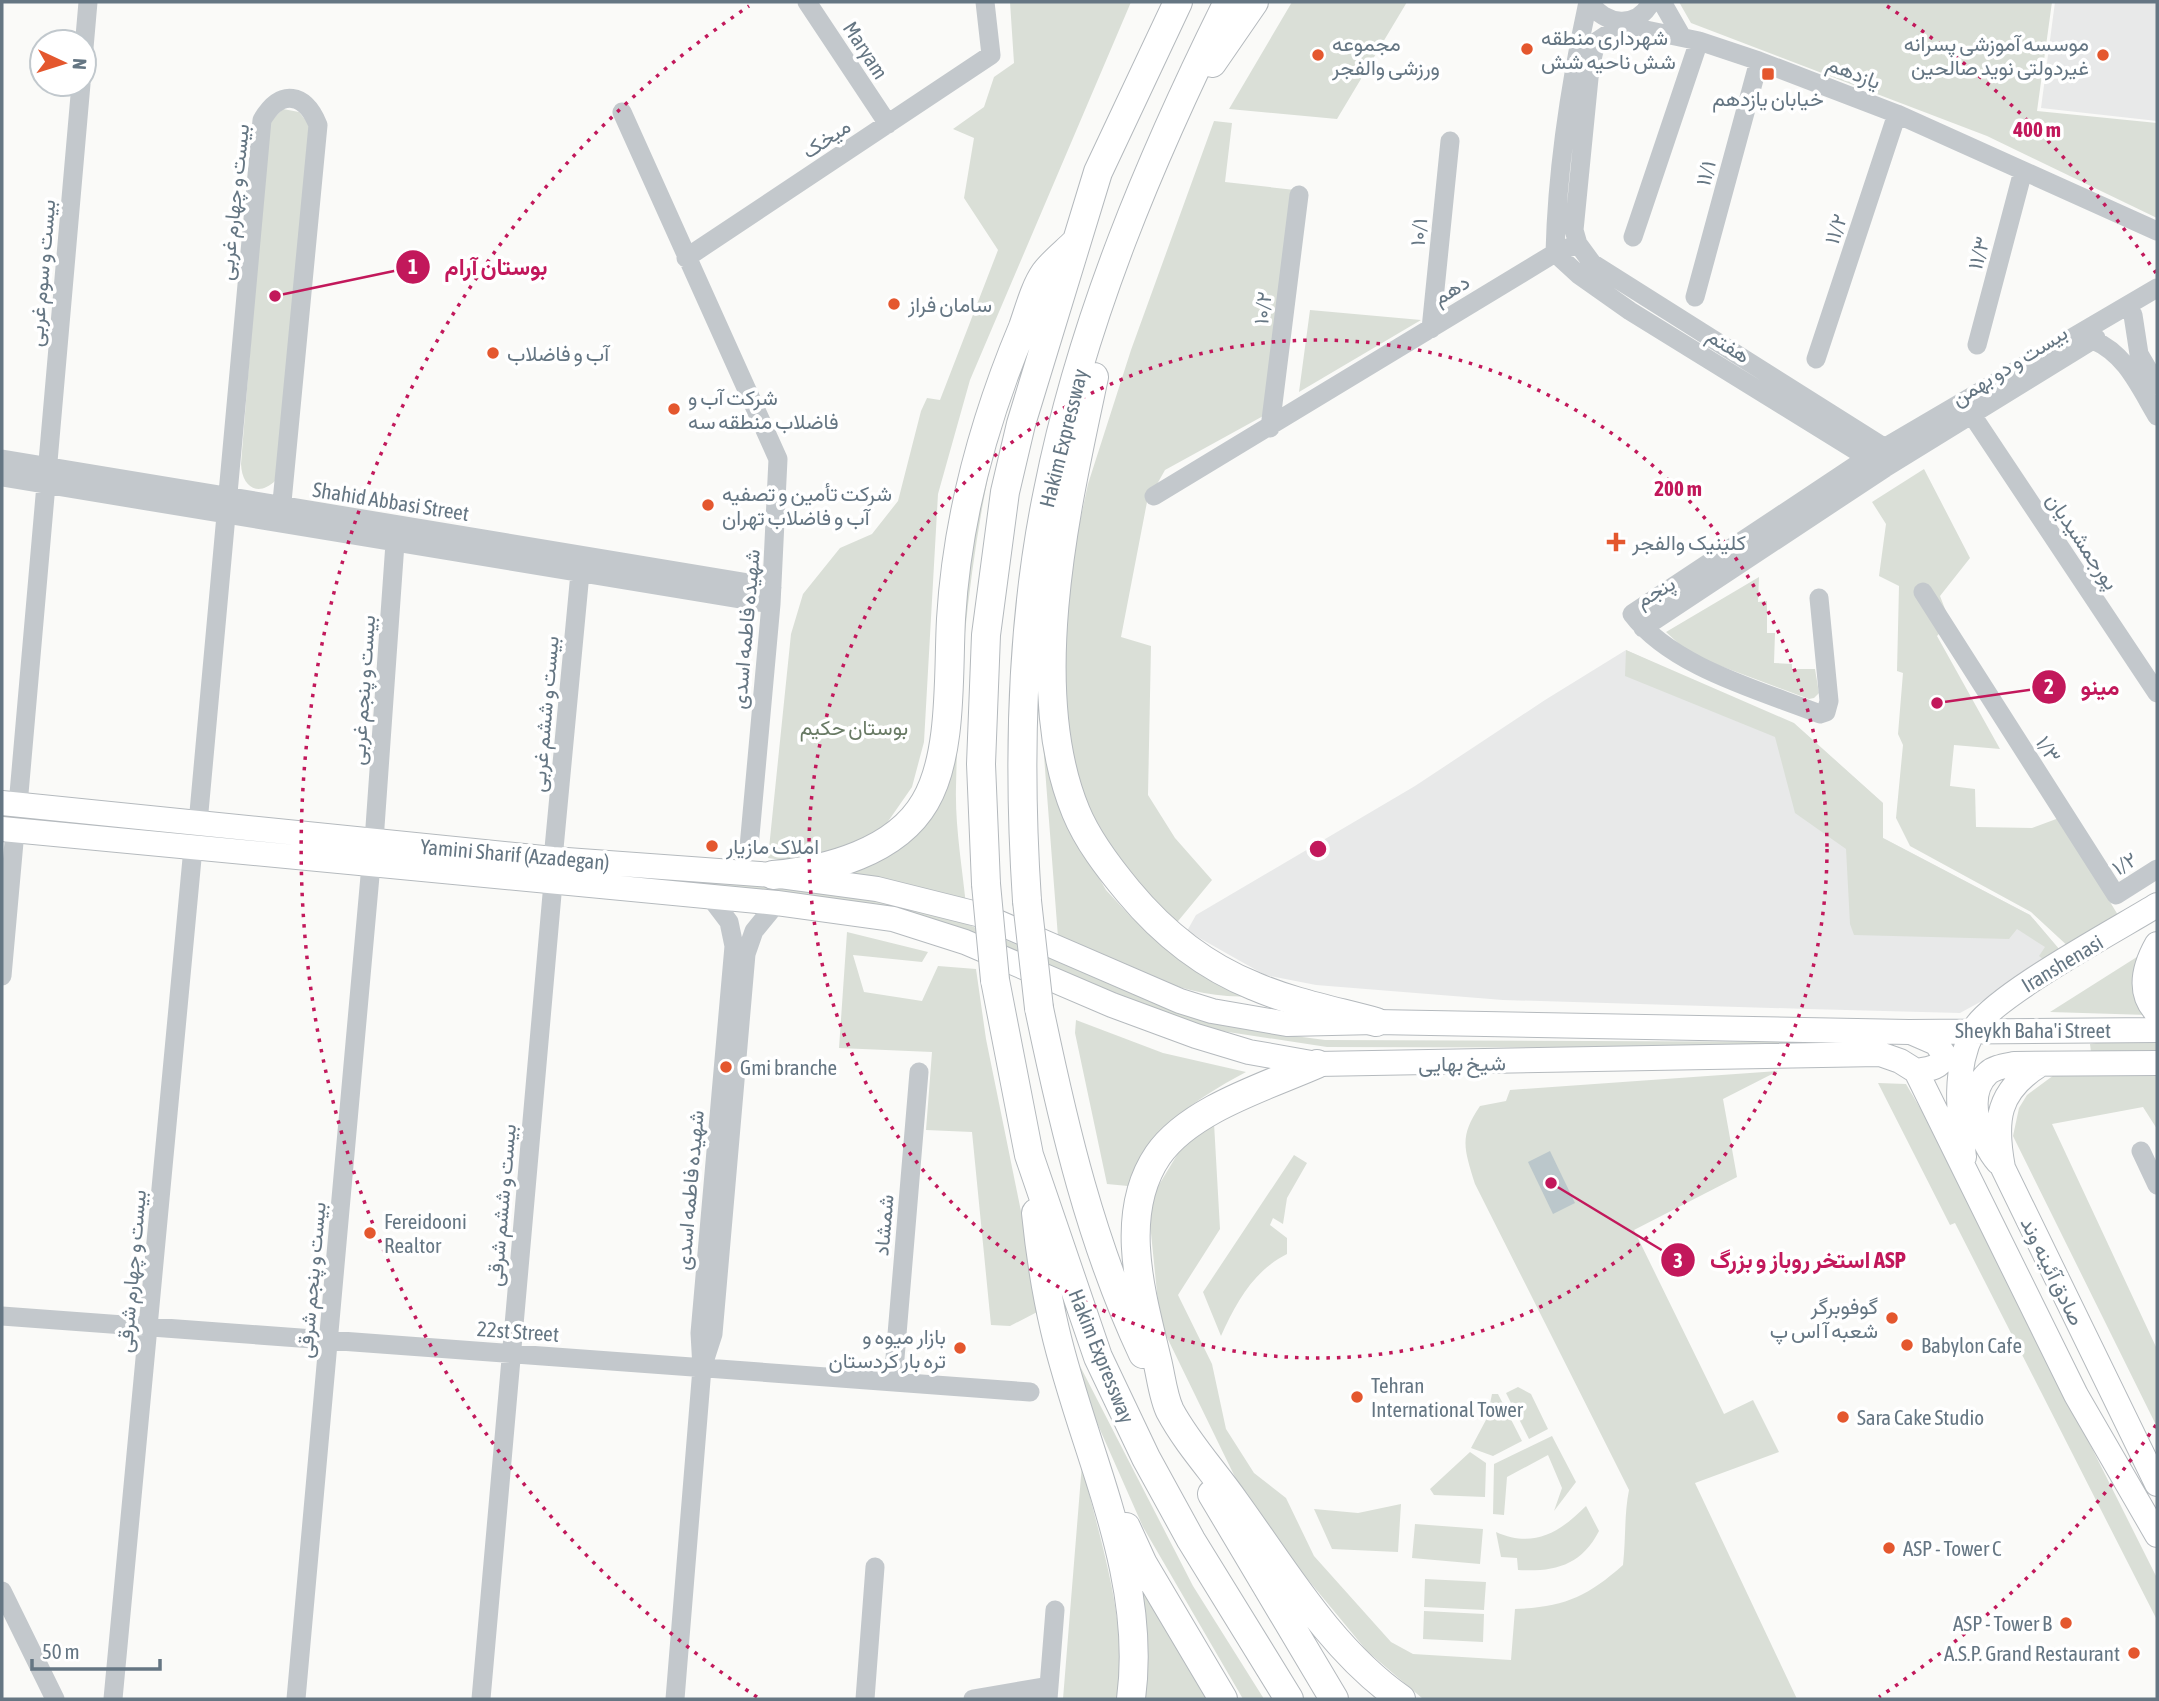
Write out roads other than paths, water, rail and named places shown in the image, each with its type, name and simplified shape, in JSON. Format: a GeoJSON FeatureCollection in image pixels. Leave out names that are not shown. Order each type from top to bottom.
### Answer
{"type":"FeatureCollection","features":[{"type":"Feature","properties":{"kind":"highway","name":"Hakim Expressway"},"geometry":{"type":"LineString","coordinates":[[1178,2],[1098,172],[1024,412],[1003,505],[986,635],[981,764],[986,884],[1008,973],[1029,1155],[1098,1357],[1146,1458],[1191,1540],[1289,1699]]}},
{"type":"Feature","properties":{"kind":"highway","name":"Hakim Expressway"},"geometry":{"type":"LineString","coordinates":[[1228,2],[1169,121],[1110,279],[1062,429],[1047,492],[1035,569],[1024,695],[1021,763],[1027,901],[1039,1008],[1075,1170],[1102,1258],[1169,1410],[1222,1514],[1334,1699]]}},
{"type":"Feature","properties":{"kind":"highway"},"geometry":{"type":"LineString","coordinates":[[1169,121],[1254,2]]}},
{"type":"Feature","properties":{"kind":"highway"},"geometry":{"type":"LineString","coordinates":[[772,875],[805,870],[879,846],[914,816],[933,788],[944,727],[952,600],[976,458],[1001,379],[1044,274],[1077,241]]}},
{"type":"Feature","properties":{"kind":"highway"},"geometry":{"type":"LineString","coordinates":[[1110,279],[1105,330],[1068,499],[1055,632],[1053,671],[1057,743],[1075,810],[1098,853],[1115,875],[1158,924],[1191,952],[1255,987],[1376,1022]]}},
{"type":"Feature","properties":{"kind":"highway"},"geometry":{"type":"LineString","coordinates":[[1317,1064],[1228,1103],[1188,1126],[1159,1155],[1139,1196],[1136,1226],[1138,1258],[1147,1317],[1169,1410],[1321,1622],[1360,1665],[1401,1699]]}},
{"type":"Feature","properties":{"kind":"highway"},"geometry":{"type":"LineString","coordinates":[[1029,1155],[1041,1256],[1055,1331],[1091,1451],[1131,1608],[1135,1663],[1131,1699]]}},
{"type":"Feature","properties":{"kind":"highway"},"geometry":{"type":"LineString","coordinates":[[1091,1451],[1143,1564],[1223,1699]]}},
{"type":"Feature","properties":{"kind":"main road","name":"Yamini Sharif (Azadegan)"},"geometry":{"type":"LineString","coordinates":[[10,804],[198,823],[372,853]]}},
{"type":"Feature","properties":{"kind":"main road","name":"Yamini Sharif (Azadegan)"},"geometry":{"type":"LineString","coordinates":[[8,830],[193,848],[372,853],[553,871],[710,897],[893,919],[965,942],[1008,973]]}},
{"type":"Feature","properties":{"kind":"main road","name":"Yamini Sharif (Azadegan)"},"geometry":{"type":"LineString","coordinates":[[553,871],[772,875],[877,889],[920,898],[981,915],[1023,932]]}},
{"type":"Feature","properties":{"kind":"main road","name":"Iranshenasi"},"geometry":{"type":"LineString","coordinates":[[1973,1029],[1998,1003],[2157,905]]}},
{"type":"Feature","properties":{"kind":"main road","name":"شیخ بهایی"},"geometry":{"type":"LineString","coordinates":[[1023,932],[1180,1001],[1212,1011],[1287,1024],[1376,1022],[1909,1032]]}},
{"type":"Feature","properties":{"kind":"main road"},"geometry":{"type":"LineString","coordinates":[[2157,944],[2144,970],[2144,990],[2157,1013]]}},
{"type":"Feature","properties":{"kind":"main road","name":"شیخ بهایی"},"geometry":{"type":"LineString","coordinates":[[1008,973],[1249,1052],[1317,1064],[1880,1054],[1900,1061],[1916,1071]]}},
{"type":"Feature","properties":{"kind":"main road","name":"Sheykh Baha'i Street"},"geometry":{"type":"LineString","coordinates":[[1909,1032],[1973,1029],[2157,1030]]}},
{"type":"Feature","properties":{"kind":"main road"},"geometry":{"type":"LineString","coordinates":[[1973,1029],[1982,1041],[1997,1050],[2039,1057],[2099,1058],[2112,1063]]}},
{"type":"Feature","properties":{"kind":"main road"},"geometry":{"type":"LineString","coordinates":[[1965,1172],[1958,1107],[1959,1081],[1973,1029]]}},
{"type":"Feature","properties":{"kind":"main road"},"geometry":{"type":"LineString","coordinates":[[1909,1032],[1936,1043],[1945,1056],[1942,1064],[1916,1071]]}},
{"type":"Feature","properties":{"kind":"main road","name":"Sheykh Baha'i Street"},"geometry":{"type":"LineString","coordinates":[[2050,1064],[2157,1063]]}},
{"type":"Feature","properties":{"kind":"main road","name":"صادق آئینه وند"},"geometry":{"type":"LineString","coordinates":[[2050,1064],[2022,1076],[2012,1087],[2000,1110],[1998,1141],[2003,1168],[2157,1484]]}},
{"type":"Feature","properties":{"kind":"main road","name":"صادق آئینه وند"},"geometry":{"type":"LineString","coordinates":[[1916,1071],[2076,1395],[2151,1525],[2157,1548]]}},
{"type":"Feature","properties":{"kind":"main road"},"geometry":{"type":"LineString","coordinates":[[2076,1395],[2107,1381]]}},
{"type":"Feature","properties":{"kind":"street"},"geometry":{"type":"LineString","coordinates":[[86,28],[88,2]]}},
{"type":"Feature","properties":{"kind":"street","name":"Maryam"},"geometry":{"type":"LineString","coordinates":[[807,2],[888,124]]}},
{"type":"Feature","properties":{"kind":"street","name":"میخک"},"geometry":{"type":"LineString","coordinates":[[686,258],[991,55],[985,2]]}},
{"type":"Feature","properties":{"kind":"street"},"geometry":{"type":"LineString","coordinates":[[1555,254],[1556,203],[1574,68],[1589,2]]}},
{"type":"Feature","properties":{"kind":"street","name":"یازدهم"},"geometry":{"type":"LineString","coordinates":[[1589,2],[1604,17],[1646,30],[1691,39],[1759,61],[1897,114],[2157,231]]}},
{"type":"Feature","properties":{"kind":"street"},"geometry":{"type":"LineString","coordinates":[[1578,244],[1574,230],[1590,68],[1596,42],[1626,22],[1641,16],[1651,2]]}},
{"type":"Feature","properties":{"kind":"street"},"geometry":{"type":"LineString","coordinates":[[1633,237],[1691,39],[1661,2]]}},
{"type":"Feature","properties":{"kind":"street","name":"۱۱/۱"},"geometry":{"type":"LineString","coordinates":[[1695,297],[1759,61]]}},
{"type":"Feature","properties":{"kind":"street","name":"بیست و سوم غربی"},"geometry":{"type":"LineString","coordinates":[[10,804],[46,476],[80,98]]}},
{"type":"Feature","properties":{"kind":"street","name":"بیست و چهارم غربی"},"geometry":{"type":"LineString","coordinates":[[198,823],[262,120],[269,108],[280,100],[292,98],[304,102],[318,125],[281,514]]}},
{"type":"Feature","properties":{"kind":"street","name":"شهیده فاطمه اسدی"},"geometry":{"type":"LineString","coordinates":[[622,112],[778,459],[771,596],[749,847]]}},
{"type":"Feature","properties":{"kind":"street","name":"۱۱/۲"},"geometry":{"type":"LineString","coordinates":[[1816,359],[1897,114]]}},
{"type":"Feature","properties":{"kind":"street","name":"۱۰/۱"},"geometry":{"type":"LineString","coordinates":[[1431,328],[1450,141]]}},
{"type":"Feature","properties":{"kind":"street","name":"۱۱/۳"},"geometry":{"type":"LineString","coordinates":[[1977,345],[2023,171]]}},
{"type":"Feature","properties":{"kind":"street","name":"۱۰/۲"},"geometry":{"type":"LineString","coordinates":[[1270,428],[1299,195]]}},
{"type":"Feature","properties":{"kind":"street","name":"دهم"},"geometry":{"type":"LineString","coordinates":[[1154,496],[1555,254],[1578,244]]}},
{"type":"Feature","properties":{"kind":"street","name":"هفتم"},"geometry":{"type":"LineString","coordinates":[[1578,244],[1592,263],[1603,271],[1875,453]]}},
{"type":"Feature","properties":{"kind":"street","name":"هفتم"},"geometry":{"type":"LineString","coordinates":[[1555,254],[1579,275],[1630,311],[1893,463]]}},
{"type":"Feature","properties":{"kind":"street","name":"بیست و دو بهمن"},"geometry":{"type":"LineString","coordinates":[[1875,453],[2157,288]]}},
{"type":"Feature","properties":{"kind":"street","name":"بیست و دو بهمن"},"geometry":{"type":"LineString","coordinates":[[1893,463],[2157,301]]}},
{"type":"Feature","properties":{"kind":"street"},"geometry":{"type":"LineString","coordinates":[[2133,315],[2139,354],[2157,385]]}},
{"type":"Feature","properties":{"kind":"street"},"geometry":{"type":"LineString","coordinates":[[2093,340],[2109,347],[2122,358],[2157,416]]}},
{"type":"Feature","properties":{"kind":"street","name":"پورجمشیدیان"},"geometry":{"type":"LineString","coordinates":[[1972,415],[2157,693]]}},
{"type":"Feature","properties":{"kind":"street","name":"پنجم"},"geometry":{"type":"LineString","coordinates":[[1875,453],[1632,614],[1643,628],[1893,463]]}},
{"type":"Feature","properties":{"kind":"street","name":"Shahid Abbasi Street"},"geometry":{"type":"LineString","coordinates":[[2,459],[46,476]]}},
{"type":"Feature","properties":{"kind":"street","name":"Shahid Abbasi Street"},"geometry":{"type":"LineString","coordinates":[[2,477],[46,476],[771,596]]}},
{"type":"Feature","properties":{"kind":"street","name":"بیست و پنجم غربی"},"geometry":{"type":"LineString","coordinates":[[372,853],[395,533]]}},
{"type":"Feature","properties":{"kind":"street","name":"Shahid Abbasi Street"},"geometry":{"type":"LineString","coordinates":[[533,556],[580,573],[771,596]]}},
{"type":"Feature","properties":{"kind":"street","name":"بیست و ششم غربی"},"geometry":{"type":"LineString","coordinates":[[553,871],[580,573]]}},
{"type":"Feature","properties":{"kind":"street","name":"۱/۳"},"geometry":{"type":"LineString","coordinates":[[1923,592],[2116,895]]}},
{"type":"Feature","properties":{"kind":"street"},"geometry":{"type":"LineString","coordinates":[[1643,628],[1682,658],[1819,714],[1826,712],[1829,701],[1819,598]]}},
{"type":"Feature","properties":{"kind":"street"},"geometry":{"type":"LineString","coordinates":[[2,976],[8,830]]}},
{"type":"Feature","properties":{"kind":"street","name":"بیست و چهارم شرقی"},"geometry":{"type":"LineString","coordinates":[[113,1699],[193,848]]}},
{"type":"Feature","properties":{"kind":"street","name":"بیست و پنجم شرقی"},"geometry":{"type":"LineString","coordinates":[[296,1699],[372,853]]}},
{"type":"Feature","properties":{"kind":"street","name":"۱/۲"},"geometry":{"type":"LineString","coordinates":[[2116,895],[2157,869]]}},
{"type":"Feature","properties":{"kind":"street","name":"بیست و ششم شرقی"},"geometry":{"type":"LineString","coordinates":[[481,1699],[553,871]]}},
{"type":"Feature","properties":{"kind":"street","name":"شهیده فاطمه اسدی"},"geometry":{"type":"LineString","coordinates":[[675,1699],[702,1368],[700,1333],[740,947],[729,922],[710,897]]}},
{"type":"Feature","properties":{"kind":"street","name":"شهیده فاطمه اسدی"},"geometry":{"type":"LineString","coordinates":[[740,947],[776,903]]}},
{"type":"Feature","properties":{"kind":"street","name":"شمشاد"},"geometry":{"type":"LineString","coordinates":[[893,1382],[919,1072]]}},
{"type":"Feature","properties":{"kind":"street"},"geometry":{"type":"LineString","coordinates":[[2141,1151],[2157,1185]]}},
{"type":"Feature","properties":{"kind":"street","name":"22st Street"},"geometry":{"type":"LineString","coordinates":[[2,1316],[1030,1392]]}},
{"type":"Feature","properties":{"kind":"street"},"geometry":{"type":"LineString","coordinates":[[865,1699],[875,1567]]}},
{"type":"Feature","properties":{"kind":"street"},"geometry":{"type":"LineString","coordinates":[[2,1591],[55,1699]]}},
{"type":"Feature","properties":{"kind":"street"},"geometry":{"type":"LineString","coordinates":[[973,1699],[1049,1693],[1055,1610]]}},
{"type":"Feature","properties":{"kind":"place","name":"شهرداری منطقه شش ناحیه شش"},"geometry":{"type":"Point","coordinates":[1527,49]}},
{"type":"Feature","properties":{"kind":"place","name":"مجموعه ورزشی والفجر"},"geometry":{"type":"Point","coordinates":[1318,55]}},
{"type":"Feature","properties":{"kind":"place","name":"موسسه آموزشی پسرانه غیردولتی نوید صالحین"},"geometry":{"type":"Point","coordinates":[2103,55]}},
{"type":"Feature","properties":{"kind":"place","name":"خیابان یازدهم"},"geometry":{"type":"Point","coordinates":[1768,74]}},
{"type":"Feature","properties":{"kind":"place","name":"بوستان آرام"},"geometry":{"type":"Point","coordinates":[275,296]}},
{"type":"Feature","properties":{"kind":"place","name":"سامان فراز"},"geometry":{"type":"Point","coordinates":[894,304]}},
{"type":"Feature","properties":{"kind":"place","name":"آب و فاضلاب"},"geometry":{"type":"Point","coordinates":[493,353]}},
{"type":"Feature","properties":{"kind":"place","name":"شرکت آب و فاضلاب منطقه سه"},"geometry":{"type":"Point","coordinates":[674,409]}},
{"type":"Feature","properties":{"kind":"place","name":"شركت تأمين و تصفيه آب و فاضلاب تهران"},"geometry":{"type":"Point","coordinates":[708,505]}},
{"type":"Feature","properties":{"kind":"place","name":"کلینیک والفجر"},"geometry":{"type":"Point","coordinates":[1616,542]}},
{"type":"Feature","properties":{"kind":"place","name":"مینو"},"geometry":{"type":"Point","coordinates":[1937,703]}},
{"type":"Feature","properties":{"kind":"place","name":"املاک مازیار"},"geometry":{"type":"Point","coordinates":[712,846]}},
{"type":"Feature","properties":{"kind":"place","name":"Gmi branche"},"geometry":{"type":"Point","coordinates":[726,1067]}},
{"type":"Feature","properties":{"kind":"place","name":"استخر روباز و بزرگ ASP"},"geometry":{"type":"Point","coordinates":[1551,1183]}},
{"type":"Feature","properties":{"kind":"place","name":"Fereidooni Realtor"},"geometry":{"type":"Point","coordinates":[370,1233]}},
{"type":"Feature","properties":{"kind":"place","name":"گوفوبرگر شعبه آ اس پ"},"geometry":{"type":"Point","coordinates":[1892,1318]}},
{"type":"Feature","properties":{"kind":"place","name":"Babylon Cafe"},"geometry":{"type":"Point","coordinates":[1907,1345]}},
{"type":"Feature","properties":{"kind":"place","name":"بازار میوه و تره بار کردستان"},"geometry":{"type":"Point","coordinates":[960,1348]}},
{"type":"Feature","properties":{"kind":"place","name":"Tehran International Tower"},"geometry":{"type":"Point","coordinates":[1357,1397]}},
{"type":"Feature","properties":{"kind":"place","name":"Sara Cake Studio"},"geometry":{"type":"Point","coordinates":[1843,1417]}},
{"type":"Feature","properties":{"kind":"place","name":"ASP - Tower C"},"geometry":{"type":"Point","coordinates":[1889,1548]}},
{"type":"Feature","properties":{"kind":"place","name":"ASP - Tower B"},"geometry":{"type":"Point","coordinates":[2066,1623]}},
{"type":"Feature","properties":{"kind":"place","name":"A.S.P. Grand Restaurant"},"geometry":{"type":"Point","coordinates":[2134,1653]}},
{"type":"Feature","properties":{"kind":"park label","name":"بوستان حکیم"},"geometry":{"type":"Point","coordinates":[854,727]}}]}
